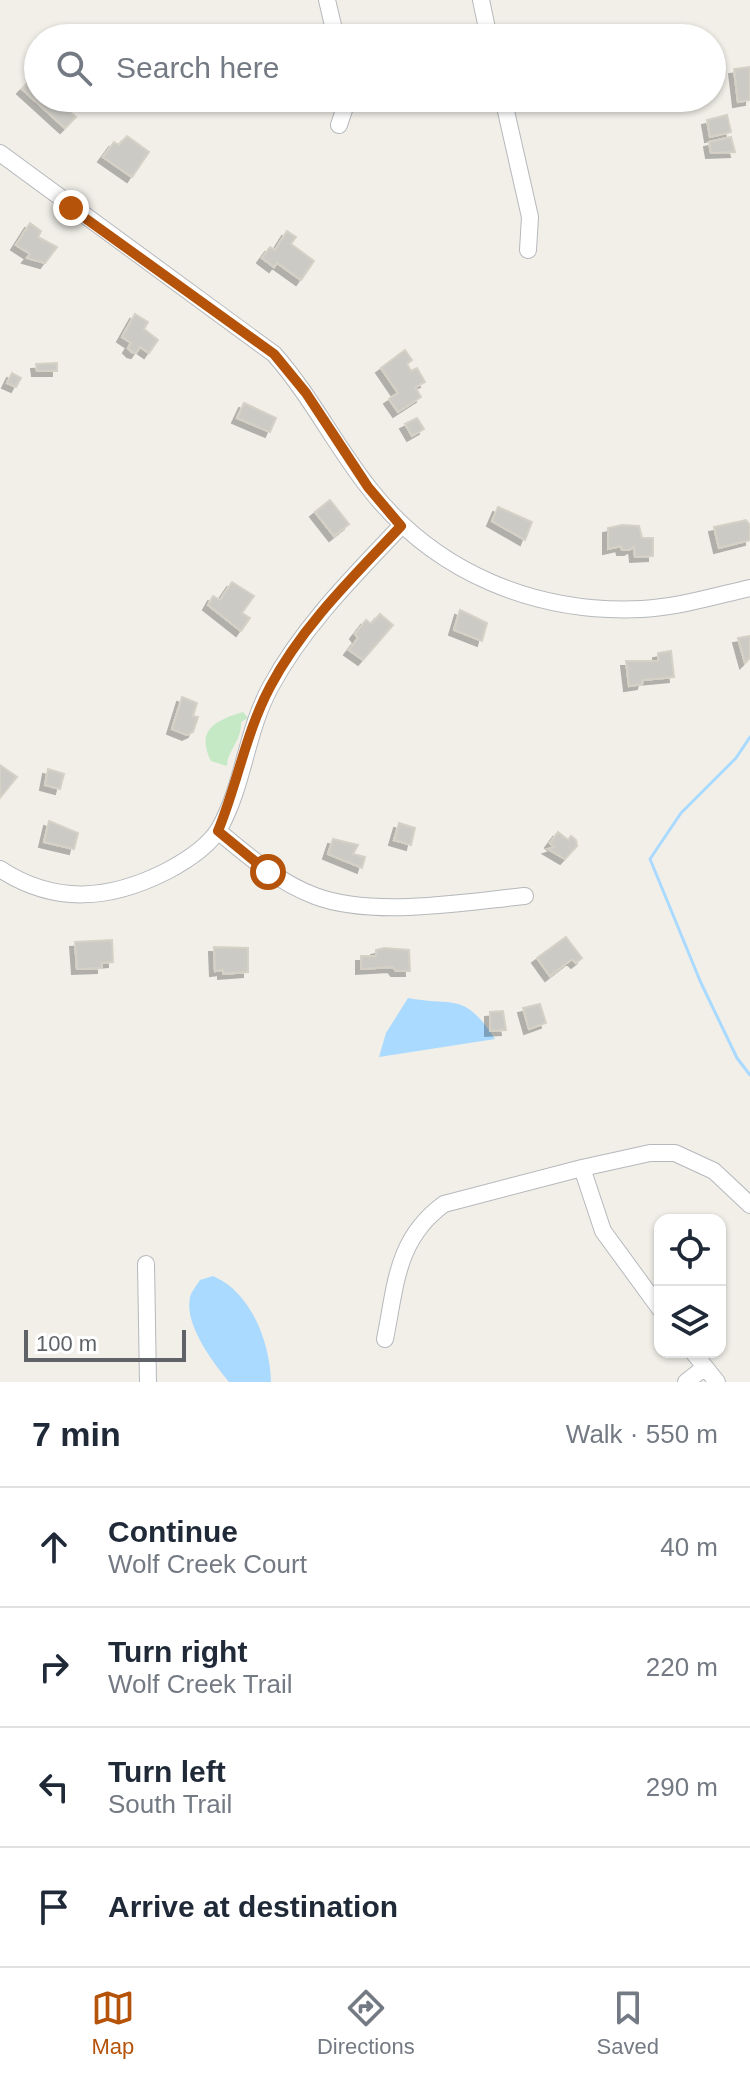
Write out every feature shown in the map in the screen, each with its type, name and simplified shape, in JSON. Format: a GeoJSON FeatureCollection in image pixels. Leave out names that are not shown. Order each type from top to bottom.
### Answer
{"type":"FeatureCollection","features":[{"type":"Feature","properties":{"kind":"street"},"geometry":{"type":"LineString","coordinates":[[327,0],[333,24]]}},
{"type":"Feature","properties":{"kind":"street"},"geometry":{"type":"LineString","coordinates":[[481,0],[486,24]]}},
{"type":"Feature","properties":{"kind":"street"},"geometry":{"type":"LineString","coordinates":[[339,125],[343,112]]}},
{"type":"Feature","properties":{"kind":"street"},"geometry":{"type":"LineString","coordinates":[[506,112],[530,217],[528,250]]}},
{"type":"Feature","properties":{"kind":"street"},"geometry":{"type":"LineString","coordinates":[[0,153],[274,354],[306,393],[368,487],[401,526],[430,549],[475,575],[543,601],[642,609],[750,588]]}},
{"type":"Feature","properties":{"kind":"street"},"geometry":{"type":"LineString","coordinates":[[0,869],[45,890],[78,895],[117,892],[185,861],[218,831],[269,688],[337,594],[401,526]]}},
{"type":"Feature","properties":{"kind":"street"},"geometry":{"type":"LineString","coordinates":[[218,831],[292,886],[340,903],[394,905],[525,896]]}},
{"type":"Feature","properties":{"kind":"street"},"geometry":{"type":"LineString","coordinates":[[385,1339],[406,1245],[428,1216],[444,1204],[582,1168],[650,1153],[675,1153],[714,1171],[750,1205]]}},
{"type":"Feature","properties":{"kind":"street"},"geometry":{"type":"LineString","coordinates":[[582,1168],[603,1231],[654,1301]]}},
{"type":"Feature","properties":{"kind":"street"},"geometry":{"type":"LineString","coordinates":[[146,1264],[148,1382]]}},
{"type":"Feature","properties":{"kind":"street"},"geometry":{"type":"LineString","coordinates":[[698,1358],[717,1382]]}},
{"type":"Feature","properties":{"kind":"street"},"geometry":{"type":"LineString","coordinates":[[686,1382],[705,1367]]}},
{"type":"Feature","properties":{"kind":"green space"},"geometry":{"type":"Polygon","coordinates":[[[243,712],[248,718],[241,722],[227,766],[211,761],[207,734],[217,723],[243,712]]]}},
{"type":"Feature","properties":{"kind":"water"},"geometry":{"type":"Polygon","coordinates":[[[408,998],[466,1007],[495,1039],[379,1057],[386,1033],[408,998]]]}},
{"type":"Feature","properties":{"kind":"water"},"geometry":{"type":"Polygon","coordinates":[[[213,1276],[238,1294],[256,1320],[267,1351],[271,1382],[229,1382],[201,1342],[191,1319],[190,1297],[200,1280],[213,1276]]]}},
{"type":"Feature","properties":{"kind":"building"},"geometry":{"type":"Polygon","coordinates":[[[750,67],[750,100],[738,102],[734,69],[750,67]]]}},
{"type":"Feature","properties":{"kind":"building"},"geometry":{"type":"Polygon","coordinates":[[[47,112],[70,112],[76,117],[65,128],[47,112]]]}},
{"type":"Feature","properties":{"kind":"building"},"geometry":{"type":"Polygon","coordinates":[[[727,115],[731,132],[710,137],[707,120],[727,115]]]}},
{"type":"Feature","properties":{"kind":"building"},"geometry":{"type":"Polygon","coordinates":[[[127,136],[149,152],[132,177],[103,157],[114,142],[119,145],[127,136]]]}},
{"type":"Feature","properties":{"kind":"building"},"geometry":{"type":"Polygon","coordinates":[[[731,137],[735,152],[711,153],[709,142],[731,137]]]}},
{"type":"Feature","properties":{"kind":"building"},"geometry":{"type":"Polygon","coordinates":[[[30,223],[41,231],[38,237],[57,247],[45,263],[27,258],[30,254],[16,245],[30,223]]]}},
{"type":"Feature","properties":{"kind":"building"},"geometry":{"type":"Polygon","coordinates":[[[287,231],[296,237],[291,244],[314,261],[301,280],[277,263],[274,267],[262,258],[270,247],[275,250],[287,231]]]}},
{"type":"Feature","properties":{"kind":"building"},"geometry":{"type":"Polygon","coordinates":[[[135,314],[148,322],[144,329],[158,340],[149,353],[140,347],[136,353],[132,352],[128,348],[131,343],[122,337],[135,314]]]}},
{"type":"Feature","properties":{"kind":"building"},"geometry":{"type":"Polygon","coordinates":[[[405,350],[412,360],[407,364],[411,371],[417,368],[425,382],[415,387],[421,397],[398,412],[389,399],[398,393],[381,368],[405,350]]]}},
{"type":"Feature","properties":{"kind":"building"},"geometry":{"type":"Polygon","coordinates":[[[57,363],[57,371],[37,371],[36,364],[57,363]]]}},
{"type":"Feature","properties":{"kind":"building"},"geometry":{"type":"Polygon","coordinates":[[[12,373],[21,378],[16,387],[7,383],[12,373]]]}},
{"type":"Feature","properties":{"kind":"building"},"geometry":{"type":"Polygon","coordinates":[[[244,403],[276,418],[270,432],[237,418],[244,403]]]}},
{"type":"Feature","properties":{"kind":"building"},"geometry":{"type":"Polygon","coordinates":[[[417,418],[424,429],[412,436],[405,424],[417,418]]]}},
{"type":"Feature","properties":{"kind":"building"},"geometry":{"type":"Polygon","coordinates":[[[330,500],[349,524],[334,536],[315,512],[330,500]]]}},
{"type":"Feature","properties":{"kind":"building"},"geometry":{"type":"Polygon","coordinates":[[[498,507],[532,522],[525,540],[492,521],[498,507]]]}},
{"type":"Feature","properties":{"kind":"building"},"geometry":{"type":"Polygon","coordinates":[[[746,520],[750,525],[750,540],[719,548],[714,527],[746,520]]]}},
{"type":"Feature","properties":{"kind":"building"},"geometry":{"type":"Polygon","coordinates":[[[639,526],[642,538],[653,538],[653,556],[635,557],[634,547],[629,550],[622,550],[621,546],[608,549],[608,528],[639,526]]]}},
{"type":"Feature","properties":{"kind":"building"},"geometry":{"type":"Polygon","coordinates":[[[232,582],[254,596],[242,613],[250,618],[241,631],[208,605],[213,596],[220,600],[232,582]]]}},
{"type":"Feature","properties":{"kind":"building"},"geometry":{"type":"Polygon","coordinates":[[[460,610],[487,623],[482,641],[454,630],[460,610]]]}},
{"type":"Feature","properties":{"kind":"building"},"geometry":{"type":"Polygon","coordinates":[[[380,614],[393,625],[363,660],[349,650],[358,638],[355,634],[366,620],[371,624],[380,614]]]}},
{"type":"Feature","properties":{"kind":"building"},"geometry":{"type":"Polygon","coordinates":[[[750,636],[750,658],[745,663],[738,638],[750,636]]]}},
{"type":"Feature","properties":{"kind":"building"},"geometry":{"type":"Polygon","coordinates":[[[671,651],[674,677],[643,680],[642,684],[629,686],[626,661],[658,661],[658,653],[671,651]]]}},
{"type":"Feature","properties":{"kind":"building"},"geometry":{"type":"Polygon","coordinates":[[[182,697],[197,703],[193,716],[198,717],[193,732],[187,735],[172,729],[182,697]]]}},
{"type":"Feature","properties":{"kind":"building"},"geometry":{"type":"Polygon","coordinates":[[[0,765],[17,777],[0,798],[0,765]]]}},
{"type":"Feature","properties":{"kind":"building"},"geometry":{"type":"Polygon","coordinates":[[[48,769],[64,774],[60,789],[45,785],[48,769]]]}},
{"type":"Feature","properties":{"kind":"building"},"geometry":{"type":"Polygon","coordinates":[[[49,821],[78,833],[74,849],[44,842],[49,821]]]}},
{"type":"Feature","properties":{"kind":"building"},"geometry":{"type":"Polygon","coordinates":[[[399,823],[415,828],[411,845],[394,840],[399,823]]]}},
{"type":"Feature","properties":{"kind":"building"},"geometry":{"type":"Polygon","coordinates":[[[558,832],[568,840],[571,836],[576,840],[577,846],[565,859],[548,849],[554,847],[550,843],[558,832]]]}},
{"type":"Feature","properties":{"kind":"building"},"geometry":{"type":"Polygon","coordinates":[[[333,839],[358,845],[353,854],[365,857],[362,868],[328,854],[333,839]]]}},
{"type":"Feature","properties":{"kind":"building"},"geometry":{"type":"Polygon","coordinates":[[[566,937],[582,958],[576,963],[572,959],[550,976],[537,958],[566,937]]]}},
{"type":"Feature","properties":{"kind":"building"},"geometry":{"type":"Polygon","coordinates":[[[112,940],[113,962],[102,963],[102,968],[77,969],[75,942],[112,940]]]}},
{"type":"Feature","properties":{"kind":"building"},"geometry":{"type":"Polygon","coordinates":[[[214,947],[248,948],[248,972],[223,974],[223,970],[215,971],[214,947]]]}},
{"type":"Feature","properties":{"kind":"building"},"geometry":{"type":"Polygon","coordinates":[[[376,950],[409,950],[410,971],[396,971],[393,967],[361,969],[361,956],[376,956],[376,950]]]}},
{"type":"Feature","properties":{"kind":"building"},"geometry":{"type":"Polygon","coordinates":[[[540,1004],[546,1023],[529,1029],[523,1008],[540,1004]]]}},
{"type":"Feature","properties":{"kind":"building"},"geometry":{"type":"Polygon","coordinates":[[[503,1011],[506,1030],[490,1031],[490,1012],[503,1011]]]}},
{"type":"Feature","properties":{"kind":"waterway"},"geometry":{"type":"LineString","coordinates":[[750,737],[736,758],[681,813],[650,859],[701,983],[737,1058],[750,1075]]}},
{"type":"Feature","properties":{"kind":"route"},"geometry":{"type":"LineString","coordinates":[[71,208],[274,354],[306,393],[368,487],[401,526],[337,594],[299,641],[269,688],[251,734],[236,788],[218,831],[268,872]]}}]}
